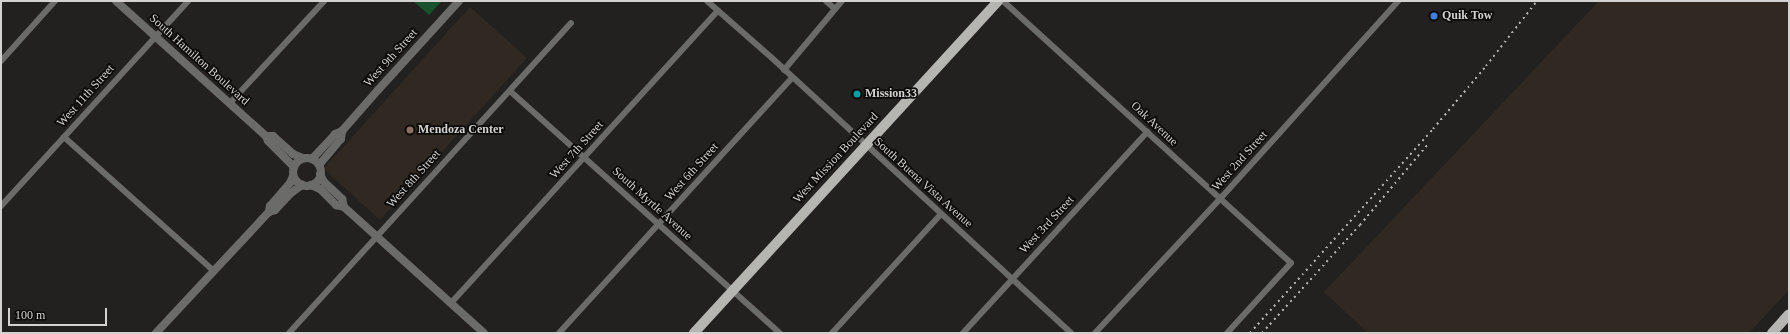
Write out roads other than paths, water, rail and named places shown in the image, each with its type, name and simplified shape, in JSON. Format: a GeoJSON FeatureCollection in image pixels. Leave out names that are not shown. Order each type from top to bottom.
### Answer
{"type":"FeatureCollection","features":[{"type":"Feature","properties":{"kind":"main road","name":"West Mission Boulevard"},"geometry":{"type":"LineString","coordinates":[[694,333],[998,1]]}},
{"type":"Feature","properties":{"kind":"main road"},"geometry":{"type":"LineString","coordinates":[[1772,333],[1789,314]]}},
{"type":"Feature","properties":{"kind":"street"},"geometry":{"type":"LineString","coordinates":[[1,61],[55,1]]}},
{"type":"Feature","properties":{"kind":"street","name":"South Hamilton Boulevard"},"geometry":{"type":"LineString","coordinates":[[116,1],[266,136],[268,141],[294,167]]}},
{"type":"Feature","properties":{"kind":"street","name":"West 11th Street"},"geometry":{"type":"LineString","coordinates":[[1,206],[188,1]]}},
{"type":"Feature","properties":{"kind":"street"},"geometry":{"type":"LineString","coordinates":[[230,103],[324,1]]}},
{"type":"Feature","properties":{"kind":"street","name":"West 9th Street"},"geometry":{"type":"LineString","coordinates":[[312,159],[335,134],[342,131],[459,1]]}},
{"type":"Feature","properties":{"kind":"street","name":"South Buena Vista Avenue"},"geometry":{"type":"LineString","coordinates":[[707,1],[1013,278],[1071,333]]}},
{"type":"Feature","properties":{"kind":"street"},"geometry":{"type":"LineString","coordinates":[[826,1],[835,9]]}},
{"type":"Feature","properties":{"kind":"street"},"geometry":{"type":"LineString","coordinates":[[784,70],[842,1]]}},
{"type":"Feature","properties":{"kind":"street","name":"Oak Avenue"},"geometry":{"type":"LineString","coordinates":[[1003,1],[1291,263],[1227,333]]}},
{"type":"Feature","properties":{"kind":"street","name":"West 2nd Street"},"geometry":{"type":"LineString","coordinates":[[1095,333],[1220,199],[1398,1]]}},
{"type":"Feature","properties":{"kind":"street","name":"West 7th Street"},"geometry":{"type":"LineString","coordinates":[[451,303],[718,11]]}},
{"type":"Feature","properties":{"kind":"street","name":"West 8th Street"},"geometry":{"type":"LineString","coordinates":[[289,333],[571,23]]}},
{"type":"Feature","properties":{"kind":"street","name":"West 6th Street"},"geometry":{"type":"LineString","coordinates":[[559,333],[792,78]]}},
{"type":"Feature","properties":{"kind":"street","name":"South Myrtle Avenue"},"geometry":{"type":"LineString","coordinates":[[510,90],[780,333]]}},
{"type":"Feature","properties":{"kind":"street","name":"West 9th Street"},"geometry":{"type":"LineString","coordinates":[[319,165],[341,139],[342,131]]}},
{"type":"Feature","properties":{"kind":"street","name":"West 3rd Street"},"geometry":{"type":"LineString","coordinates":[[963,333],[1147,132]]}},
{"type":"Feature","properties":{"kind":"street","name":"South Hamilton Boulevard"},"geometry":{"type":"LineString","coordinates":[[266,136],[274,136],[293,154],[303,158]]}},
{"type":"Feature","properties":{"kind":"street"},"geometry":{"type":"LineString","coordinates":[[64,137],[214,271]]}},
{"type":"Feature","properties":{"kind":"street"},"geometry":{"type":"LineString","coordinates":[[269,212],[270,206],[290,183],[296,163],[303,158],[312,159],[319,165],[320,174],[324,182],[342,199],[344,207]]}},
{"type":"Feature","properties":{"kind":"street"},"geometry":{"type":"LineString","coordinates":[[311,185],[318,179],[320,174]]}},
{"type":"Feature","properties":{"kind":"street"},"geometry":{"type":"LineString","coordinates":[[293,176],[298,183],[302,185],[311,185],[320,189],[336,205],[344,207],[484,333]]}},
{"type":"Feature","properties":{"kind":"street"},"geometry":{"type":"LineString","coordinates":[[156,333],[269,212],[275,210],[291,193],[302,185]]}},
{"type":"Feature","properties":{"kind":"street"},"geometry":{"type":"LineString","coordinates":[[832,333],[941,214]]}},
{"type":"Feature","properties":{"kind":"railway"},"geometry":{"type":"LineString","coordinates":[[1250,333],[1433,129],[1486,66],[1537,1]]}},
{"type":"Feature","properties":{"kind":"railway"},"geometry":{"type":"LineString","coordinates":[[1262,333],[1360,225],[1428,144]]}},
{"type":"Feature","properties":{"kind":"place","name":"Quik Tow"},"geometry":{"type":"Point","coordinates":[1434,16]}},
{"type":"Feature","properties":{"kind":"place","name":"Mission33"},"geometry":{"type":"Point","coordinates":[857,94]}},
{"type":"Feature","properties":{"kind":"place","name":"Mendoza Center"},"geometry":{"type":"Point","coordinates":[410,130]}}]}
